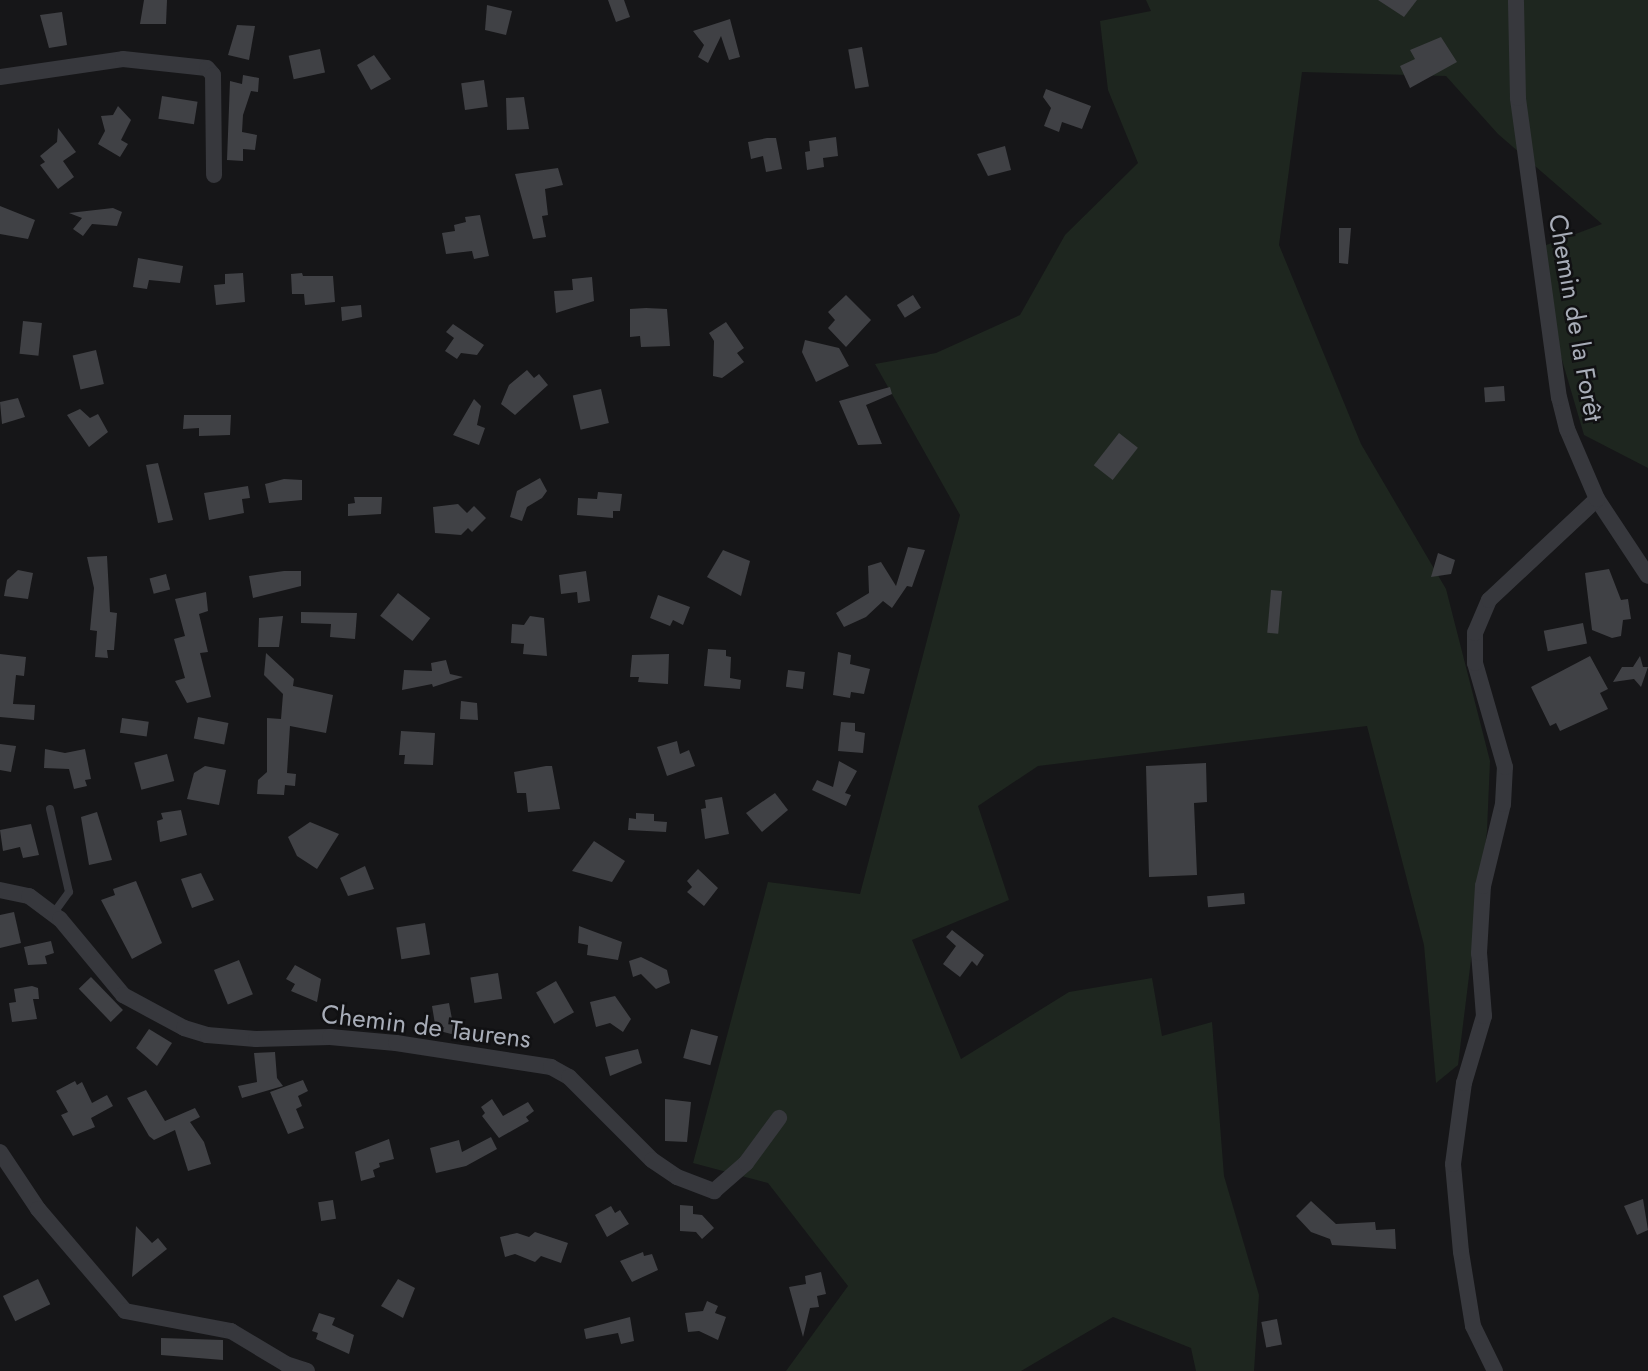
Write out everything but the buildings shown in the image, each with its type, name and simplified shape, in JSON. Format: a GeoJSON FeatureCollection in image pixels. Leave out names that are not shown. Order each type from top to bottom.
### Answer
{"type":"FeatureCollection","features":[{"type":"Feature","properties":{"kind":"street","name":"Chemin de la Forêt"},"geometry":{"type":"LineString","coordinates":[[1516,0],[1518,98],[1559,398],[1567,429],[1597,499],[1648,576]]}},
{"type":"Feature","properties":{"kind":"street"},"geometry":{"type":"LineString","coordinates":[[0,77],[123,59],[207,68],[213,75],[214,175]]}},
{"type":"Feature","properties":{"kind":"street"},"geometry":{"type":"LineString","coordinates":[[1495,1371],[1473,1326],[1461,1252],[1453,1164],[1464,1083],[1484,1016],[1479,953],[1483,886],[1503,804],[1506,767],[1475,663],[1475,633],[1489,600],[1597,499]]}},
{"type":"Feature","properties":{"kind":"street","name":"Chemin de Taurens"},"geometry":{"type":"LineString","coordinates":[[0,890],[29,896],[53,914],[123,995],[175,1024],[207,1035],[356,1039],[551,1068],[569,1077],[652,1160],[677,1177],[714,1191],[746,1163],[779,1118]]}},
{"type":"Feature","properties":{"kind":"street"},"geometry":{"type":"LineString","coordinates":[[0,1152],[44,1217],[125,1311],[231,1331],[285,1364],[307,1371]]}},
{"type":"Feature","properties":{"kind":"lane"},"geometry":{"type":"LineString","coordinates":[[50,809],[69,892],[53,914]]}},
{"type":"Feature","properties":{"kind":"shaded area"},"geometry":{"type":"Polygon","coordinates":[[[1146,0],[1648,0],[1648,468],[1584,435],[1555,336],[1541,247],[1602,224],[1498,134],[1446,76],[1302,72],[1279,245],[1361,444],[1446,589],[1490,761],[1487,831],[1458,1065],[1436,1083],[1424,945],[1367,726],[1038,766],[978,806],[1009,900],[912,940],[961,1059],[1069,992],[1152,978],[1162,1036],[1212,1022],[1224,1176],[1259,1295],[1254,1371],[1196,1371],[1191,1348],[1113,1317],[1021,1371],[786,1371],[848,1286],[768,1183],[693,1163],[768,882],[860,894],[960,515],[875,364],[936,353],[1020,315],[1065,235],[1138,163],[1108,90],[1100,21],[1151,11],[1146,0]]]}}]}
